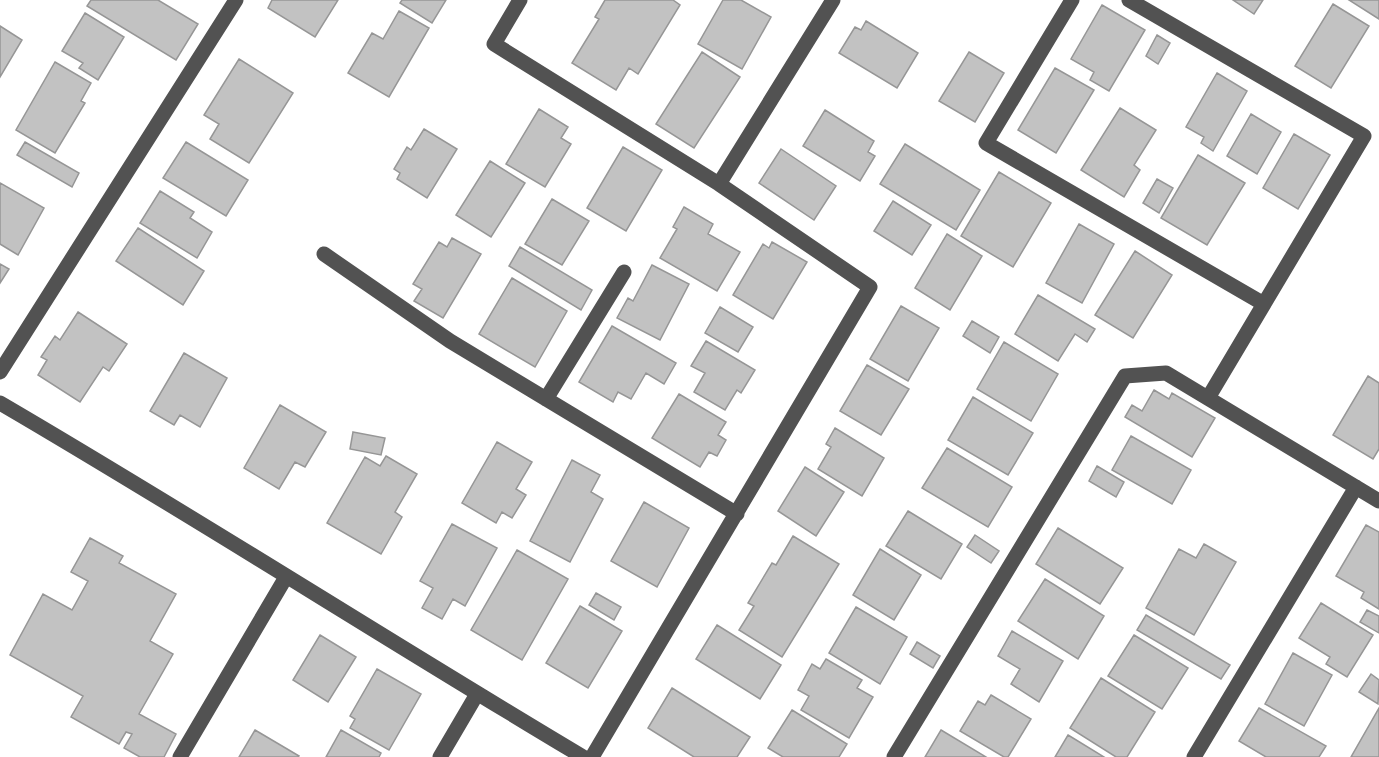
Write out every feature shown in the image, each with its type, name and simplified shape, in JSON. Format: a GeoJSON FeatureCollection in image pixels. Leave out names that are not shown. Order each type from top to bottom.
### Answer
{"type":"FeatureCollection","features":[{"type":"Feature","properties":{"kind":"street"},"geometry":{"type":"LineString","coordinates":[[0,372],[236,0]]}},
{"type":"Feature","properties":{"kind":"street"},"geometry":{"type":"LineString","coordinates":[[520,0],[494,44],[719,184],[870,287],[592,757]]}},
{"type":"Feature","properties":{"kind":"street"},"geometry":{"type":"LineString","coordinates":[[719,184],[833,0]]}},
{"type":"Feature","properties":{"kind":"street"},"geometry":{"type":"LineString","coordinates":[[1072,0],[986,143],[1264,304]]}},
{"type":"Feature","properties":{"kind":"street"},"geometry":{"type":"LineString","coordinates":[[1129,0],[1364,136],[1208,398]]}},
{"type":"Feature","properties":{"kind":"street"},"geometry":{"type":"LineString","coordinates":[[324,255],[450,341],[737,514]]}},
{"type":"Feature","properties":{"kind":"street"},"geometry":{"type":"LineString","coordinates":[[546,399],[624,272]]}},
{"type":"Feature","properties":{"kind":"street"},"geometry":{"type":"LineString","coordinates":[[894,757],[1125,376],[1166,373],[1379,501]]}},
{"type":"Feature","properties":{"kind":"street"},"geometry":{"type":"LineString","coordinates":[[0,403],[133,481],[286,577],[583,757]]}},
{"type":"Feature","properties":{"kind":"street"},"geometry":{"type":"LineString","coordinates":[[1194,757],[1356,487]]}},
{"type":"Feature","properties":{"kind":"street"},"geometry":{"type":"LineString","coordinates":[[180,757],[286,577]]}},
{"type":"Feature","properties":{"kind":"street"},"geometry":{"type":"LineString","coordinates":[[440,757],[477,694]]}},
{"type":"Feature","properties":{"kind":"building"},"geometry":{"type":"Polygon","coordinates":[[[91,0],[158,0],[198,24],[176,60],[87,6],[91,0]]]}},
{"type":"Feature","properties":{"kind":"building"},"geometry":{"type":"Polygon","coordinates":[[[272,0],[338,0],[315,37],[268,8],[272,0]]]}},
{"type":"Feature","properties":{"kind":"building"},"geometry":{"type":"Polygon","coordinates":[[[402,0],[446,0],[432,23],[400,3],[402,0]]]}},
{"type":"Feature","properties":{"kind":"building"},"geometry":{"type":"Polygon","coordinates":[[[605,0],[673,0],[680,5],[638,74],[629,68],[616,90],[572,63],[599,19],[595,17],[605,0]]]}},
{"type":"Feature","properties":{"kind":"building"},"geometry":{"type":"Polygon","coordinates":[[[723,0],[741,0],[771,17],[742,69],[698,44],[723,0]]]}},
{"type":"Feature","properties":{"kind":"building"},"geometry":{"type":"Polygon","coordinates":[[[1233,0],[1263,0],[1254,14],[1233,0]]]}},
{"type":"Feature","properties":{"kind":"building"},"geometry":{"type":"Polygon","coordinates":[[[1349,0],[1379,0],[1379,19],[1349,0]]]}},
{"type":"Feature","properties":{"kind":"building"},"geometry":{"type":"Polygon","coordinates":[[[1333,4],[1369,26],[1331,88],[1295,66],[1333,4]]]}},
{"type":"Feature","properties":{"kind":"building"},"geometry":{"type":"Polygon","coordinates":[[[1102,5],[1145,30],[1109,91],[1090,80],[1094,72],[1071,59],[1102,5]]]}},
{"type":"Feature","properties":{"kind":"building"},"geometry":{"type":"Polygon","coordinates":[[[399,11],[429,28],[389,97],[348,73],[372,33],[383,39],[399,11]]]}},
{"type":"Feature","properties":{"kind":"building"},"geometry":{"type":"Polygon","coordinates":[[[85,13],[124,37],[98,80],[79,68],[83,63],[62,51],[85,13]]]}},
{"type":"Feature","properties":{"kind":"building"},"geometry":{"type":"Polygon","coordinates":[[[866,21],[918,53],[897,88],[839,53],[855,27],[861,30],[866,21]]]}},
{"type":"Feature","properties":{"kind":"building"},"geometry":{"type":"Polygon","coordinates":[[[0,26],[22,40],[0,77],[0,26]]]}},
{"type":"Feature","properties":{"kind":"building"},"geometry":{"type":"Polygon","coordinates":[[[1157,35],[1170,43],[1158,64],[1146,56],[1157,35]]]}},
{"type":"Feature","properties":{"kind":"building"},"geometry":{"type":"Polygon","coordinates":[[[702,52],[740,77],[694,148],[656,124],[702,52]]]}},
{"type":"Feature","properties":{"kind":"building"},"geometry":{"type":"Polygon","coordinates":[[[969,52],[1004,73],[975,122],[939,101],[969,52]]]}},
{"type":"Feature","properties":{"kind":"building"},"geometry":{"type":"Polygon","coordinates":[[[239,59],[293,93],[249,163],[210,139],[219,124],[204,115],[239,59]]]}},
{"type":"Feature","properties":{"kind":"building"},"geometry":{"type":"Polygon","coordinates":[[[55,62],[91,83],[81,101],[85,103],[55,153],[16,130],[55,62]]]}},
{"type":"Feature","properties":{"kind":"building"},"geometry":{"type":"Polygon","coordinates":[[[1055,68],[1094,90],[1056,153],[1018,130],[1055,68]]]}},
{"type":"Feature","properties":{"kind":"building"},"geometry":{"type":"Polygon","coordinates":[[[1217,73],[1247,91],[1213,151],[1201,143],[1204,137],[1186,127],[1217,73]]]}},
{"type":"Feature","properties":{"kind":"building"},"geometry":{"type":"Polygon","coordinates":[[[1120,108],[1156,130],[1134,165],[1140,170],[1124,197],[1081,170],[1120,108]]]}},
{"type":"Feature","properties":{"kind":"building"},"geometry":{"type":"Polygon","coordinates":[[[539,109],[568,127],[561,138],[571,144],[545,187],[506,164],[539,109]]]}},
{"type":"Feature","properties":{"kind":"building"},"geometry":{"type":"Polygon","coordinates":[[[825,110],[874,141],[868,152],[875,156],[860,181],[803,146],[825,110]]]}},
{"type":"Feature","properties":{"kind":"building"},"geometry":{"type":"Polygon","coordinates":[[[1251,114],[1281,132],[1257,174],[1227,156],[1251,114]]]}},
{"type":"Feature","properties":{"kind":"building"},"geometry":{"type":"Polygon","coordinates":[[[424,129],[457,149],[427,198],[397,179],[400,173],[394,169],[407,147],[411,150],[424,129]]]}},
{"type":"Feature","properties":{"kind":"building"},"geometry":{"type":"Polygon","coordinates":[[[1294,134],[1330,155],[1298,209],[1263,188],[1294,134]]]}},
{"type":"Feature","properties":{"kind":"building"},"geometry":{"type":"Polygon","coordinates":[[[25,142],[79,173],[72,187],[17,155],[25,142]]]}},
{"type":"Feature","properties":{"kind":"building"},"geometry":{"type":"Polygon","coordinates":[[[186,142],[248,180],[226,216],[163,178],[186,142]]]}},
{"type":"Feature","properties":{"kind":"building"},"geometry":{"type":"Polygon","coordinates":[[[905,144],[980,190],[956,230],[880,184],[905,144]]]}},
{"type":"Feature","properties":{"kind":"building"},"geometry":{"type":"Polygon","coordinates":[[[623,147],[662,170],[626,231],[587,208],[623,147]]]}},
{"type":"Feature","properties":{"kind":"building"},"geometry":{"type":"Polygon","coordinates":[[[781,149],[836,186],[814,220],[759,183],[781,149]]]}},
{"type":"Feature","properties":{"kind":"building"},"geometry":{"type":"Polygon","coordinates":[[[1198,155],[1245,183],[1207,245],[1161,218],[1198,155]]]}},
{"type":"Feature","properties":{"kind":"building"},"geometry":{"type":"Polygon","coordinates":[[[490,161],[525,183],[491,237],[456,215],[490,161]]]}},
{"type":"Feature","properties":{"kind":"building"},"geometry":{"type":"Polygon","coordinates":[[[999,172],[1051,203],[1013,267],[961,236],[999,172]]]}},
{"type":"Feature","properties":{"kind":"building"},"geometry":{"type":"Polygon","coordinates":[[[1157,179],[1173,188],[1159,213],[1143,203],[1157,179]]]}},
{"type":"Feature","properties":{"kind":"building"},"geometry":{"type":"Polygon","coordinates":[[[0,183],[44,208],[18,255],[0,244],[0,183]]]}},
{"type":"Feature","properties":{"kind":"building"},"geometry":{"type":"Polygon","coordinates":[[[160,191],[194,212],[190,218],[212,232],[197,258],[140,223],[160,191]]]}},
{"type":"Feature","properties":{"kind":"building"},"geometry":{"type":"Polygon","coordinates":[[[552,199],[589,221],[562,265],[525,244],[552,199]]]}},
{"type":"Feature","properties":{"kind":"building"},"geometry":{"type":"Polygon","coordinates":[[[893,201],[931,225],[912,255],[874,231],[893,201]]]}},
{"type":"Feature","properties":{"kind":"building"},"geometry":{"type":"Polygon","coordinates":[[[684,207],[713,224],[708,234],[740,252],[717,291],[660,258],[677,229],[673,227],[684,207]]]}},
{"type":"Feature","properties":{"kind":"building"},"geometry":{"type":"Polygon","coordinates":[[[1079,224],[1114,244],[1082,303],[1046,283],[1079,224]]]}},
{"type":"Feature","properties":{"kind":"building"},"geometry":{"type":"Polygon","coordinates":[[[138,228],[204,271],[183,305],[116,261],[138,228]]]}},
{"type":"Feature","properties":{"kind":"building"},"geometry":{"type":"Polygon","coordinates":[[[947,234],[982,256],[950,310],[915,288],[947,234]]]}},
{"type":"Feature","properties":{"kind":"building"},"geometry":{"type":"Polygon","coordinates":[[[452,238],[481,254],[443,318],[414,301],[422,289],[413,284],[439,242],[447,247],[452,238]]]}},
{"type":"Feature","properties":{"kind":"building"},"geometry":{"type":"Polygon","coordinates":[[[772,242],[807,262],[773,319],[733,295],[763,244],[769,248],[772,242]]]}},
{"type":"Feature","properties":{"kind":"building"},"geometry":{"type":"Polygon","coordinates":[[[520,247],[592,290],[581,310],[509,266],[520,247]]]}},
{"type":"Feature","properties":{"kind":"building"},"geometry":{"type":"Polygon","coordinates":[[[1135,251],[1172,275],[1133,338],[1095,315],[1135,251]]]}},
{"type":"Feature","properties":{"kind":"building"},"geometry":{"type":"Polygon","coordinates":[[[0,264],[9,269],[0,283],[0,264]]]}},
{"type":"Feature","properties":{"kind":"building"},"geometry":{"type":"Polygon","coordinates":[[[652,265],[689,284],[660,340],[617,318],[628,298],[633,301],[652,265]]]}},
{"type":"Feature","properties":{"kind":"building"},"geometry":{"type":"Polygon","coordinates":[[[512,278],[567,311],[535,367],[479,334],[512,278]]]}},
{"type":"Feature","properties":{"kind":"building"},"geometry":{"type":"Polygon","coordinates":[[[1038,295],[1095,329],[1087,342],[1075,334],[1058,361],[1015,334],[1038,295]]]}},
{"type":"Feature","properties":{"kind":"building"},"geometry":{"type":"Polygon","coordinates":[[[901,306],[939,328],[908,381],[870,359],[901,306]]]}},
{"type":"Feature","properties":{"kind":"building"},"geometry":{"type":"Polygon","coordinates":[[[720,307],[753,327],[738,352],[705,333],[720,307]]]}},
{"type":"Feature","properties":{"kind":"building"},"geometry":{"type":"Polygon","coordinates":[[[78,312],[127,344],[109,371],[103,367],[80,402],[38,375],[47,360],[41,357],[55,336],[60,340],[78,312]]]}},
{"type":"Feature","properties":{"kind":"building"},"geometry":{"type":"Polygon","coordinates":[[[972,321],[999,337],[990,353],[963,336],[972,321]]]}},
{"type":"Feature","properties":{"kind":"building"},"geometry":{"type":"Polygon","coordinates":[[[612,326],[676,363],[664,384],[646,373],[631,399],[618,392],[613,402],[579,382],[612,326]]]}},
{"type":"Feature","properties":{"kind":"building"},"geometry":{"type":"Polygon","coordinates":[[[706,341],[755,370],[741,393],[737,390],[725,410],[694,392],[705,373],[691,366],[706,341]]]}},
{"type":"Feature","properties":{"kind":"building"},"geometry":{"type":"Polygon","coordinates":[[[1004,342],[1058,374],[1031,421],[977,389],[1004,342]]]}},
{"type":"Feature","properties":{"kind":"building"},"geometry":{"type":"Polygon","coordinates":[[[184,353],[227,378],[200,427],[180,415],[174,425],[150,411],[184,353]]]}},
{"type":"Feature","properties":{"kind":"building"},"geometry":{"type":"Polygon","coordinates":[[[867,365],[909,389],[881,435],[840,411],[867,365]]]}},
{"type":"Feature","properties":{"kind":"building"},"geometry":{"type":"Polygon","coordinates":[[[1368,376],[1379,383],[1379,449],[1373,459],[1333,435],[1368,376]]]}},
{"type":"Feature","properties":{"kind":"building"},"geometry":{"type":"Polygon","coordinates":[[[1154,390],[1169,399],[1172,393],[1215,418],[1192,457],[1125,417],[1132,405],[1142,411],[1154,390]]]}},
{"type":"Feature","properties":{"kind":"building"},"geometry":{"type":"Polygon","coordinates":[[[679,394],[726,422],[718,435],[726,440],[717,456],[709,452],[700,467],[652,438],[679,394]]]}},
{"type":"Feature","properties":{"kind":"building"},"geometry":{"type":"Polygon","coordinates":[[[973,397],[1033,433],[1008,475],[948,440],[973,397]]]}},
{"type":"Feature","properties":{"kind":"building"},"geometry":{"type":"Polygon","coordinates":[[[280,405],[326,432],[305,467],[295,462],[279,489],[244,468],[280,405]]]}},
{"type":"Feature","properties":{"kind":"building"},"geometry":{"type":"Polygon","coordinates":[[[835,428],[884,458],[862,496],[818,469],[831,447],[826,444],[835,428]]]}},
{"type":"Feature","properties":{"kind":"building"},"geometry":{"type":"Polygon","coordinates":[[[353,432],[385,438],[381,455],[350,449],[353,432]]]}},
{"type":"Feature","properties":{"kind":"building"},"geometry":{"type":"Polygon","coordinates":[[[1131,436],[1191,470],[1172,504],[1112,470],[1131,436]]]}},
{"type":"Feature","properties":{"kind":"building"},"geometry":{"type":"Polygon","coordinates":[[[497,442],[532,462],[516,489],[526,495],[512,518],[502,512],[496,523],[462,503],[497,442]]]}},
{"type":"Feature","properties":{"kind":"building"},"geometry":{"type":"Polygon","coordinates":[[[947,448],[1012,487],[988,527],[922,488],[947,448]]]}},
{"type":"Feature","properties":{"kind":"building"},"geometry":{"type":"Polygon","coordinates":[[[386,456],[417,474],[395,512],[402,517],[381,554],[327,523],[365,457],[380,466],[386,456]]]}},
{"type":"Feature","properties":{"kind":"building"},"geometry":{"type":"Polygon","coordinates":[[[572,460],[600,475],[591,492],[603,499],[570,562],[530,541],[572,460]]]}},
{"type":"Feature","properties":{"kind":"building"},"geometry":{"type":"Polygon","coordinates":[[[1097,466],[1124,482],[1116,497],[1089,481],[1097,466]]]}},
{"type":"Feature","properties":{"kind":"building"},"geometry":{"type":"Polygon","coordinates":[[[805,467],[844,492],[816,536],[778,511],[805,467]]]}},
{"type":"Feature","properties":{"kind":"building"},"geometry":{"type":"Polygon","coordinates":[[[644,502],[689,528],[657,587],[611,561],[644,502]]]}},
{"type":"Feature","properties":{"kind":"building"},"geometry":{"type":"Polygon","coordinates":[[[908,511],[962,544],[941,579],[886,546],[908,511]]]}},
{"type":"Feature","properties":{"kind":"building"},"geometry":{"type":"Polygon","coordinates":[[[452,524],[497,548],[465,606],[453,599],[442,619],[422,608],[433,588],[420,581],[452,524]]]}},
{"type":"Feature","properties":{"kind":"building"},"geometry":{"type":"Polygon","coordinates":[[[1366,525],[1379,532],[1379,609],[1361,598],[1364,592],[1336,576],[1366,525]]]}},
{"type":"Feature","properties":{"kind":"building"},"geometry":{"type":"Polygon","coordinates":[[[1058,528],[1123,568],[1100,604],[1036,564],[1058,528]]]}},
{"type":"Feature","properties":{"kind":"building"},"geometry":{"type":"Polygon","coordinates":[[[975,535],[999,551],[991,563],[967,547],[975,535]]]}},
{"type":"Feature","properties":{"kind":"building"},"geometry":{"type":"Polygon","coordinates":[[[793,536],[839,564],[782,657],[739,630],[754,606],[748,603],[772,563],[776,565],[793,536]]]}},
{"type":"Feature","properties":{"kind":"building"},"geometry":{"type":"Polygon","coordinates":[[[90,538],[123,556],[119,563],[176,594],[150,641],[173,654],[139,714],[176,734],[164,757],[140,757],[124,748],[132,734],[126,732],[119,744],[71,717],[83,696],[10,655],[43,594],[72,610],[88,581],[71,572],[90,538]]]}},
{"type":"Feature","properties":{"kind":"building"},"geometry":{"type":"Polygon","coordinates":[[[1204,544],[1236,562],[1194,635],[1146,608],[1179,549],[1196,558],[1204,544]]]}},
{"type":"Feature","properties":{"kind":"building"},"geometry":{"type":"Polygon","coordinates":[[[880,549],[921,575],[894,620],[853,595],[880,549]]]}},
{"type":"Feature","properties":{"kind":"building"},"geometry":{"type":"Polygon","coordinates":[[[517,550],[568,579],[522,660],[471,630],[517,550]]]}},
{"type":"Feature","properties":{"kind":"building"},"geometry":{"type":"Polygon","coordinates":[[[1045,579],[1104,616],[1078,659],[1018,621],[1045,579]]]}},
{"type":"Feature","properties":{"kind":"building"},"geometry":{"type":"Polygon","coordinates":[[[596,593],[621,607],[614,620],[589,605],[596,593]]]}},
{"type":"Feature","properties":{"kind":"building"},"geometry":{"type":"Polygon","coordinates":[[[1321,603],[1373,635],[1347,677],[1326,664],[1330,657],[1299,638],[1321,603]]]}},
{"type":"Feature","properties":{"kind":"building"},"geometry":{"type":"Polygon","coordinates":[[[580,606],[622,631],[588,688],[546,663],[580,606]]]}},
{"type":"Feature","properties":{"kind":"building"},"geometry":{"type":"Polygon","coordinates":[[[856,607],[907,637],[880,684],[829,653],[856,607]]]}},
{"type":"Feature","properties":{"kind":"building"},"geometry":{"type":"Polygon","coordinates":[[[1367,610],[1379,616],[1379,633],[1360,622],[1367,610]]]}},
{"type":"Feature","properties":{"kind":"building"},"geometry":{"type":"Polygon","coordinates":[[[1146,615],[1230,665],[1221,679],[1137,630],[1146,615]]]}},
{"type":"Feature","properties":{"kind":"building"},"geometry":{"type":"Polygon","coordinates":[[[717,625],[781,665],[760,699],[696,659],[717,625]]]}},
{"type":"Feature","properties":{"kind":"building"},"geometry":{"type":"Polygon","coordinates":[[[1012,631],[1063,661],[1039,702],[1011,684],[1020,669],[998,656],[1012,631]]]}},
{"type":"Feature","properties":{"kind":"building"},"geometry":{"type":"Polygon","coordinates":[[[320,635],[356,657],[328,702],[293,680],[320,635]]]}},
{"type":"Feature","properties":{"kind":"building"},"geometry":{"type":"Polygon","coordinates":[[[1134,635],[1188,668],[1162,709],[1108,676],[1134,635]]]}},
{"type":"Feature","properties":{"kind":"building"},"geometry":{"type":"Polygon","coordinates":[[[917,642],[940,656],[933,668],[910,654],[917,642]]]}},
{"type":"Feature","properties":{"kind":"building"},"geometry":{"type":"Polygon","coordinates":[[[1293,653],[1332,675],[1304,726],[1265,704],[1293,653]]]}},
{"type":"Feature","properties":{"kind":"building"},"geometry":{"type":"Polygon","coordinates":[[[826,659],[862,680],[857,688],[873,697],[849,738],[801,710],[809,696],[798,690],[812,664],[820,669],[826,659]]]}},
{"type":"Feature","properties":{"kind":"building"},"geometry":{"type":"Polygon","coordinates":[[[377,669],[421,694],[389,750],[350,728],[355,719],[350,716],[377,669]]]}},
{"type":"Feature","properties":{"kind":"building"},"geometry":{"type":"Polygon","coordinates":[[[1371,674],[1379,680],[1378,704],[1359,692],[1371,674]]]}},
{"type":"Feature","properties":{"kind":"building"},"geometry":{"type":"Polygon","coordinates":[[[1101,678],[1155,712],[1127,757],[1116,757],[1070,728],[1101,678]]]}},
{"type":"Feature","properties":{"kind":"building"},"geometry":{"type":"Polygon","coordinates":[[[672,688],[750,737],[737,757],[694,757],[648,728],[672,688]]]}},
{"type":"Feature","properties":{"kind":"building"},"geometry":{"type":"Polygon","coordinates":[[[991,695],[1031,719],[1008,757],[1004,757],[960,731],[978,701],[985,705],[991,695]]]}},
{"type":"Feature","properties":{"kind":"building"},"geometry":{"type":"Polygon","coordinates":[[[1259,708],[1326,746],[1319,757],[1266,757],[1239,741],[1259,708]]]}},
{"type":"Feature","properties":{"kind":"building"},"geometry":{"type":"Polygon","coordinates":[[[1379,708],[1379,757],[1351,757],[1379,708]]]}},
{"type":"Feature","properties":{"kind":"building"},"geometry":{"type":"Polygon","coordinates":[[[792,710],[847,744],[839,757],[783,757],[768,748],[792,710]]]}},
{"type":"Feature","properties":{"kind":"building"},"geometry":{"type":"Polygon","coordinates":[[[255,730],[299,756],[239,757],[255,730]]]}},
{"type":"Feature","properties":{"kind":"building"},"geometry":{"type":"Polygon","coordinates":[[[341,730],[381,753],[379,757],[326,757],[341,730]]]}},
{"type":"Feature","properties":{"kind":"building"},"geometry":{"type":"Polygon","coordinates":[[[941,730],[986,757],[925,757],[941,730]]]}},
{"type":"Feature","properties":{"kind":"building"},"geometry":{"type":"Polygon","coordinates":[[[1068,735],[1104,757],[1055,757],[1068,735]]]}}]}
